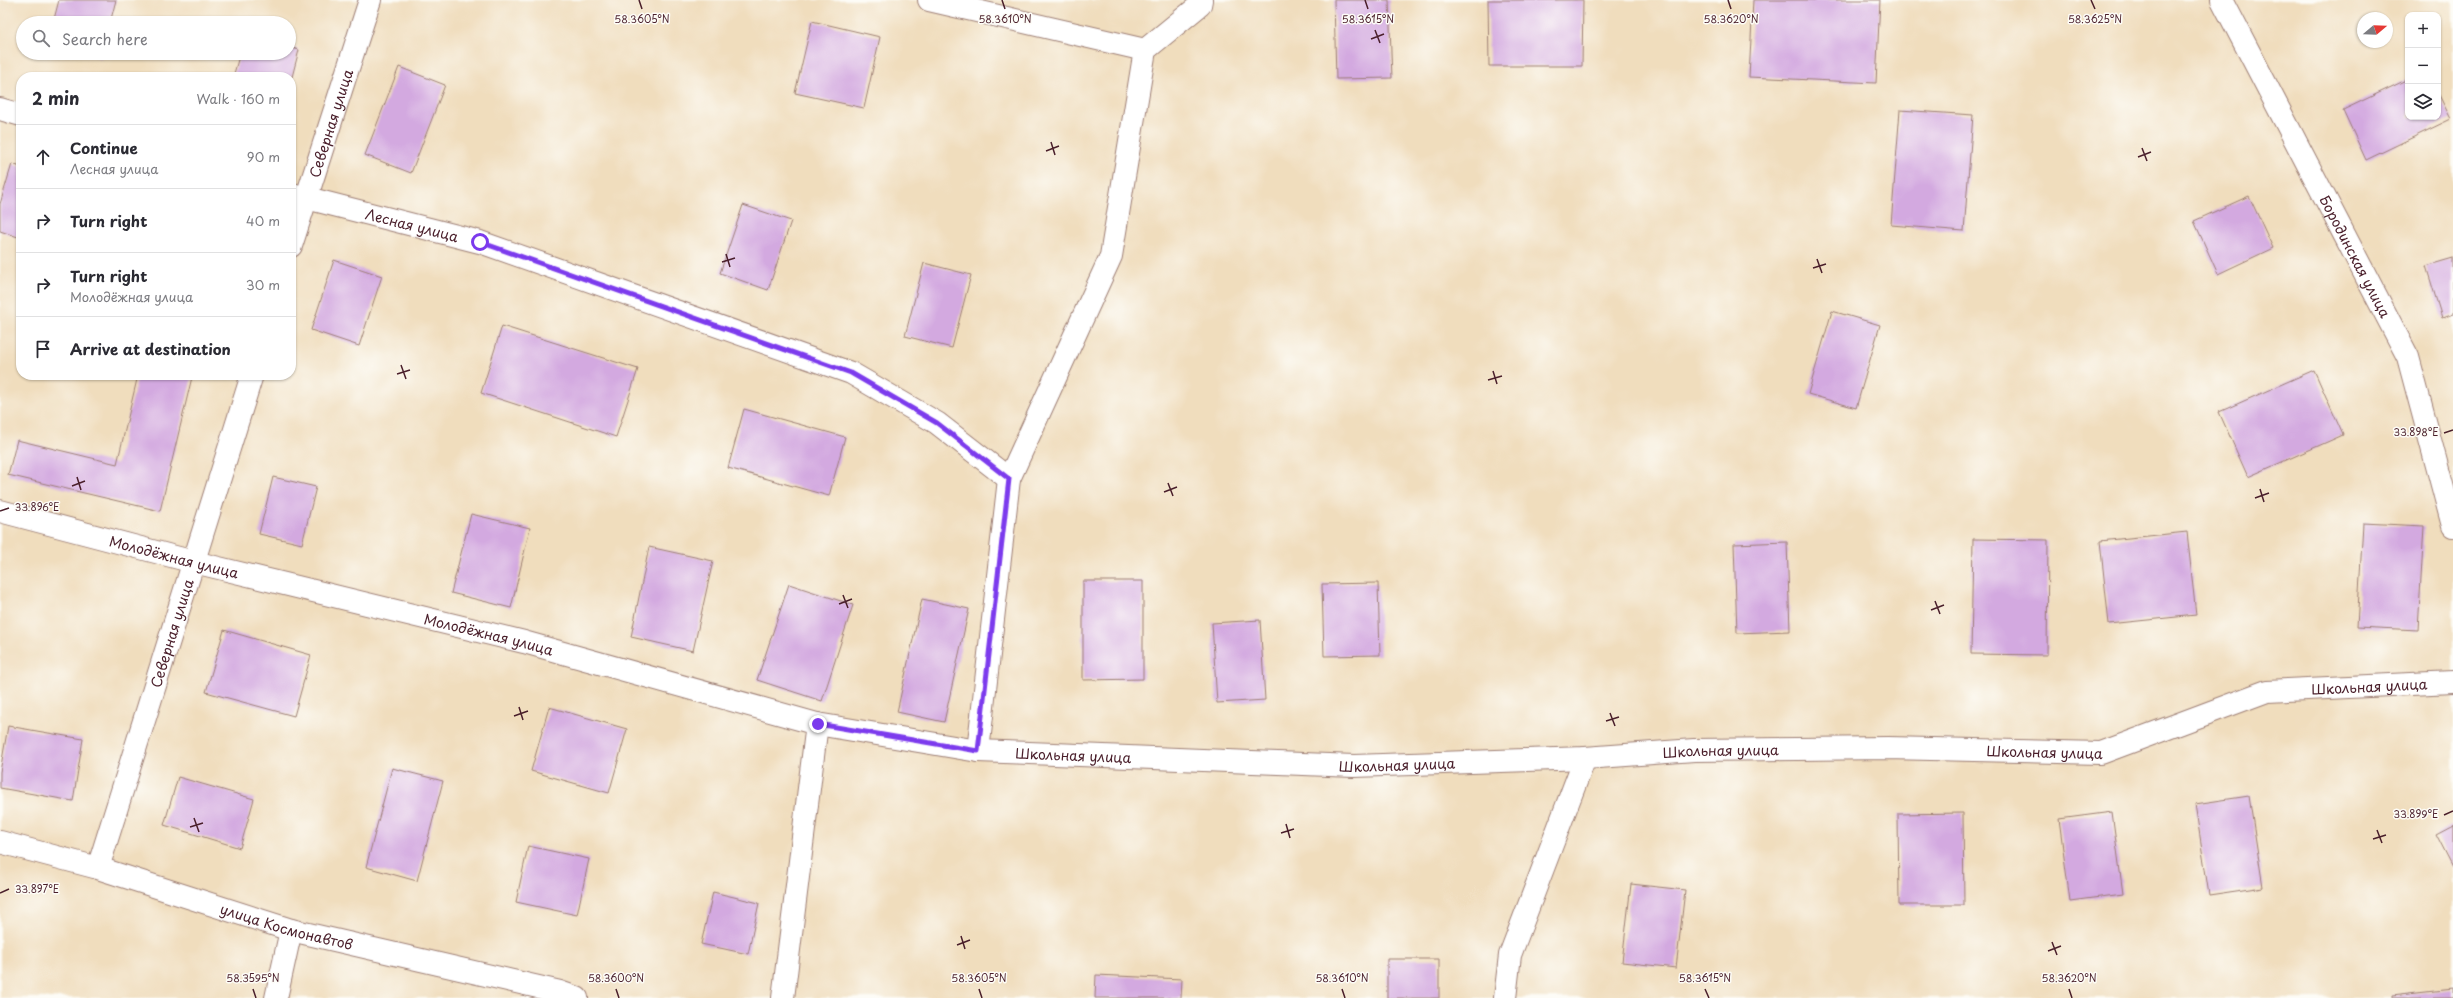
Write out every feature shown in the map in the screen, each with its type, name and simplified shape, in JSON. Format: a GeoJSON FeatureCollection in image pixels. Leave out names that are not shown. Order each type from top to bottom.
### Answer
{"type":"FeatureCollection","features":[{"type":"Feature","properties":{"kind":"street","name":"Северная улица"},"geometry":{"type":"LineString","coordinates":[[296,210],[298,196],[370,0]]}},
{"type":"Feature","properties":{"kind":"street"},"geometry":{"type":"LineString","coordinates":[[929,0],[1145,50]]}},
{"type":"Feature","properties":{"kind":"street","name":"Бородинская улица"},"geometry":{"type":"LineString","coordinates":[[2222,0],[2408,357],[2453,526]]}},
{"type":"Feature","properties":{"kind":"street"},"geometry":{"type":"LineString","coordinates":[[978,751],[1009,479],[1111,256],[1145,50],[1204,2]]}},
{"type":"Feature","properties":{"kind":"street"},"geometry":{"type":"LineString","coordinates":[[0,109],[16,114]]}},
{"type":"Feature","properties":{"kind":"street","name":"Лесная улица"},"geometry":{"type":"LineString","coordinates":[[298,196],[480,242],[851,373],[937,423],[1009,479]]}},
{"type":"Feature","properties":{"kind":"street","name":"Северная улица"},"geometry":{"type":"LineString","coordinates":[[98,868],[250,380]]}},
{"type":"Feature","properties":{"kind":"street","name":"Молодёжная улица"},"geometry":{"type":"LineString","coordinates":[[0,510],[194,562],[524,642],[818,724],[978,751]]}},
{"type":"Feature","properties":{"kind":"street","name":"Школьная улица"},"geometry":{"type":"LineString","coordinates":[[978,751],[1354,766],[1585,758],[1694,750],[1880,748],[2101,753],[2267,691],[2453,682]]}},
{"type":"Feature","properties":{"kind":"street"},"geometry":{"type":"LineString","coordinates":[[783,998],[818,724]]}},
{"type":"Feature","properties":{"kind":"street"},"geometry":{"type":"LineString","coordinates":[[1505,998],[1510,955],[1585,758]]}},
{"type":"Feature","properties":{"kind":"street","name":"улица Космонавтов"},"geometry":{"type":"LineString","coordinates":[[0,842],[98,868],[291,930],[560,992],[577,998]]}},
{"type":"Feature","properties":{"kind":"street"},"geometry":{"type":"LineString","coordinates":[[276,998],[291,930]]}},
{"type":"Feature","properties":{"kind":"building"},"geometry":{"type":"Polygon","coordinates":[[[59,0],[116,0],[112,16],[55,16],[59,0]]]}},
{"type":"Feature","properties":{"kind":"building"},"geometry":{"type":"Polygon","coordinates":[[[1334,0],[1389,0],[1392,78],[1336,79],[1334,0]]]}},
{"type":"Feature","properties":{"kind":"building"},"geometry":{"type":"Polygon","coordinates":[[[1488,0],[1583,0],[1582,66],[1489,66],[1488,0]]]}},
{"type":"Feature","properties":{"kind":"building"},"geometry":{"type":"Polygon","coordinates":[[[1753,0],[1880,0],[1876,83],[1749,77],[1753,0]]]}},
{"type":"Feature","properties":{"kind":"building"},"geometry":{"type":"Polygon","coordinates":[[[812,21],[880,37],[864,108],[795,93],[812,21]]]}},
{"type":"Feature","properties":{"kind":"building"},"geometry":{"type":"Polygon","coordinates":[[[296,49],[299,50],[293,72],[234,72],[238,60],[296,60],[296,49]]]}},
{"type":"Feature","properties":{"kind":"building"},"geometry":{"type":"Polygon","coordinates":[[[399,67],[445,85],[411,173],[365,155],[399,67]]]}},
{"type":"Feature","properties":{"kind":"building"},"geometry":{"type":"Polygon","coordinates":[[[2405,80],[2405,120],[2441,120],[2441,99],[2451,119],[2366,160],[2343,110],[2405,80]]]}},
{"type":"Feature","properties":{"kind":"building"},"geometry":{"type":"Polygon","coordinates":[[[1900,110],[1973,115],[1964,231],[1891,225],[1900,110]]]}},
{"type":"Feature","properties":{"kind":"building"},"geometry":{"type":"Polygon","coordinates":[[[12,164],[16,165],[16,236],[0,231],[0,204],[12,164]]]}},
{"type":"Feature","properties":{"kind":"building"},"geometry":{"type":"Polygon","coordinates":[[[2249,196],[2273,248],[2218,274],[2194,221],[2249,196]]]}},
{"type":"Feature","properties":{"kind":"building"},"geometry":{"type":"Polygon","coordinates":[[[743,205],[791,221],[768,290],[720,273],[743,205]]]}},
{"type":"Feature","properties":{"kind":"building"},"geometry":{"type":"Polygon","coordinates":[[[2453,258],[2453,314],[2442,318],[2426,266],[2453,258]]]}},
{"type":"Feature","properties":{"kind":"building"},"geometry":{"type":"Polygon","coordinates":[[[334,260],[382,276],[359,346],[311,330],[334,260]]]}},
{"type":"Feature","properties":{"kind":"building"},"geometry":{"type":"Polygon","coordinates":[[[924,263],[971,275],[952,348],[905,336],[924,263]]]}},
{"type":"Feature","properties":{"kind":"building"},"geometry":{"type":"Polygon","coordinates":[[[1832,311],[1880,325],[1856,408],[1808,394],[1832,311]]]}},
{"type":"Feature","properties":{"kind":"building"},"geometry":{"type":"Polygon","coordinates":[[[502,326],[638,369],[616,437],[481,393],[502,326]]]}},
{"type":"Feature","properties":{"kind":"building"},"geometry":{"type":"Polygon","coordinates":[[[2314,370],[2343,435],[2248,477],[2219,412],[2314,370]]]}},
{"type":"Feature","properties":{"kind":"building"},"geometry":{"type":"Polygon","coordinates":[[[137,380],[191,380],[160,511],[8,475],[17,440],[117,464],[137,380]]]}},
{"type":"Feature","properties":{"kind":"building"},"geometry":{"type":"Polygon","coordinates":[[[744,409],[845,437],[829,496],[728,468],[744,409]]]}},
{"type":"Feature","properties":{"kind":"building"},"geometry":{"type":"Polygon","coordinates":[[[273,477],[316,487],[302,544],[259,534],[273,477]]]}},
{"type":"Feature","properties":{"kind":"building"},"geometry":{"type":"Polygon","coordinates":[[[471,514],[530,528],[511,608],[451,593],[471,514]]]}},
{"type":"Feature","properties":{"kind":"building"},"geometry":{"type":"Polygon","coordinates":[[[2363,523],[2424,526],[2418,630],[2357,627],[2363,523]]]}},
{"type":"Feature","properties":{"kind":"building"},"geometry":{"type":"Polygon","coordinates":[[[2187,532],[2196,615],[2109,624],[2100,541],[2187,532]]]}},
{"type":"Feature","properties":{"kind":"building"},"geometry":{"type":"Polygon","coordinates":[[[1973,539],[2048,540],[2047,655],[1971,654],[1973,539]]]}},
{"type":"Feature","properties":{"kind":"building"},"geometry":{"type":"Polygon","coordinates":[[[1787,542],[1790,631],[1737,633],[1734,544],[1787,542]]]}},
{"type":"Feature","properties":{"kind":"building"},"geometry":{"type":"Polygon","coordinates":[[[649,547],[713,561],[693,651],[631,637],[649,547]]]}},
{"type":"Feature","properties":{"kind":"building"},"geometry":{"type":"Polygon","coordinates":[[[1083,581],[1143,581],[1143,679],[1083,680],[1083,581]]]}},
{"type":"Feature","properties":{"kind":"building"},"geometry":{"type":"Polygon","coordinates":[[[1378,583],[1380,655],[1324,656],[1322,584],[1378,583]]]}},
{"type":"Feature","properties":{"kind":"building"},"geometry":{"type":"Polygon","coordinates":[[[789,584],[853,605],[822,701],[757,680],[789,584]]]}},
{"type":"Feature","properties":{"kind":"building"},"geometry":{"type":"Polygon","coordinates":[[[922,599],[969,609],[944,722],[897,712],[922,599]]]}},
{"type":"Feature","properties":{"kind":"building"},"geometry":{"type":"Polygon","coordinates":[[[1260,620],[1265,700],[1217,703],[1212,623],[1260,620]]]}},
{"type":"Feature","properties":{"kind":"building"},"geometry":{"type":"Polygon","coordinates":[[[224,630],[311,655],[294,716],[206,692],[224,630]]]}},
{"type":"Feature","properties":{"kind":"building"},"geometry":{"type":"Polygon","coordinates":[[[549,707],[627,729],[609,793],[531,771],[549,707]]]}},
{"type":"Feature","properties":{"kind":"building"},"geometry":{"type":"Polygon","coordinates":[[[8,726],[83,739],[73,801],[0,788],[0,772],[8,726]]]}},
{"type":"Feature","properties":{"kind":"building"},"geometry":{"type":"Polygon","coordinates":[[[392,768],[443,781],[417,881],[366,867],[392,768]]]}},
{"type":"Feature","properties":{"kind":"building"},"geometry":{"type":"Polygon","coordinates":[[[178,777],[254,799],[240,848],[164,825],[178,777]]]}},
{"type":"Feature","properties":{"kind":"building"},"geometry":{"type":"Polygon","coordinates":[[[2249,796],[2263,887],[2209,895],[2195,804],[2249,796]]]}},
{"type":"Feature","properties":{"kind":"building"},"geometry":{"type":"Polygon","coordinates":[[[2112,812],[2123,894],[2070,901],[2059,819],[2112,812]]]}},
{"type":"Feature","properties":{"kind":"building"},"geometry":{"type":"Polygon","coordinates":[[[1963,813],[1964,905],[1899,905],[1898,814],[1963,813]]]}},
{"type":"Feature","properties":{"kind":"building"},"geometry":{"type":"Polygon","coordinates":[[[2453,825],[2453,867],[2436,834],[2453,825]]]}},
{"type":"Feature","properties":{"kind":"building"},"geometry":{"type":"Polygon","coordinates":[[[528,846],[589,859],[577,915],[516,902],[528,846]]]}},
{"type":"Feature","properties":{"kind":"building"},"geometry":{"type":"Polygon","coordinates":[[[1631,884],[1685,890],[1676,968],[1622,962],[1631,884]]]}},
{"type":"Feature","properties":{"kind":"building"},"geometry":{"type":"Polygon","coordinates":[[[713,892],[759,903],[748,954],[701,944],[713,892]]]}},
{"type":"Feature","properties":{"kind":"building"},"geometry":{"type":"Polygon","coordinates":[[[1387,959],[1439,959],[1439,998],[1387,998],[1387,959]]]}},
{"type":"Feature","properties":{"kind":"building"},"geometry":{"type":"Polygon","coordinates":[[[1096,975],[1182,979],[1181,998],[1095,998],[1096,975]]]}},
{"type":"Feature","properties":{"kind":"building"},"geometry":{"type":"Polygon","coordinates":[[[2453,989],[2453,998],[2392,998],[2392,996],[2453,989]]]}},
{"type":"Feature","properties":{"kind":"route"},"geometry":{"type":"LineString","coordinates":[[480,242],[851,373],[937,423],[1009,479],[978,751],[818,724]]}}]}
